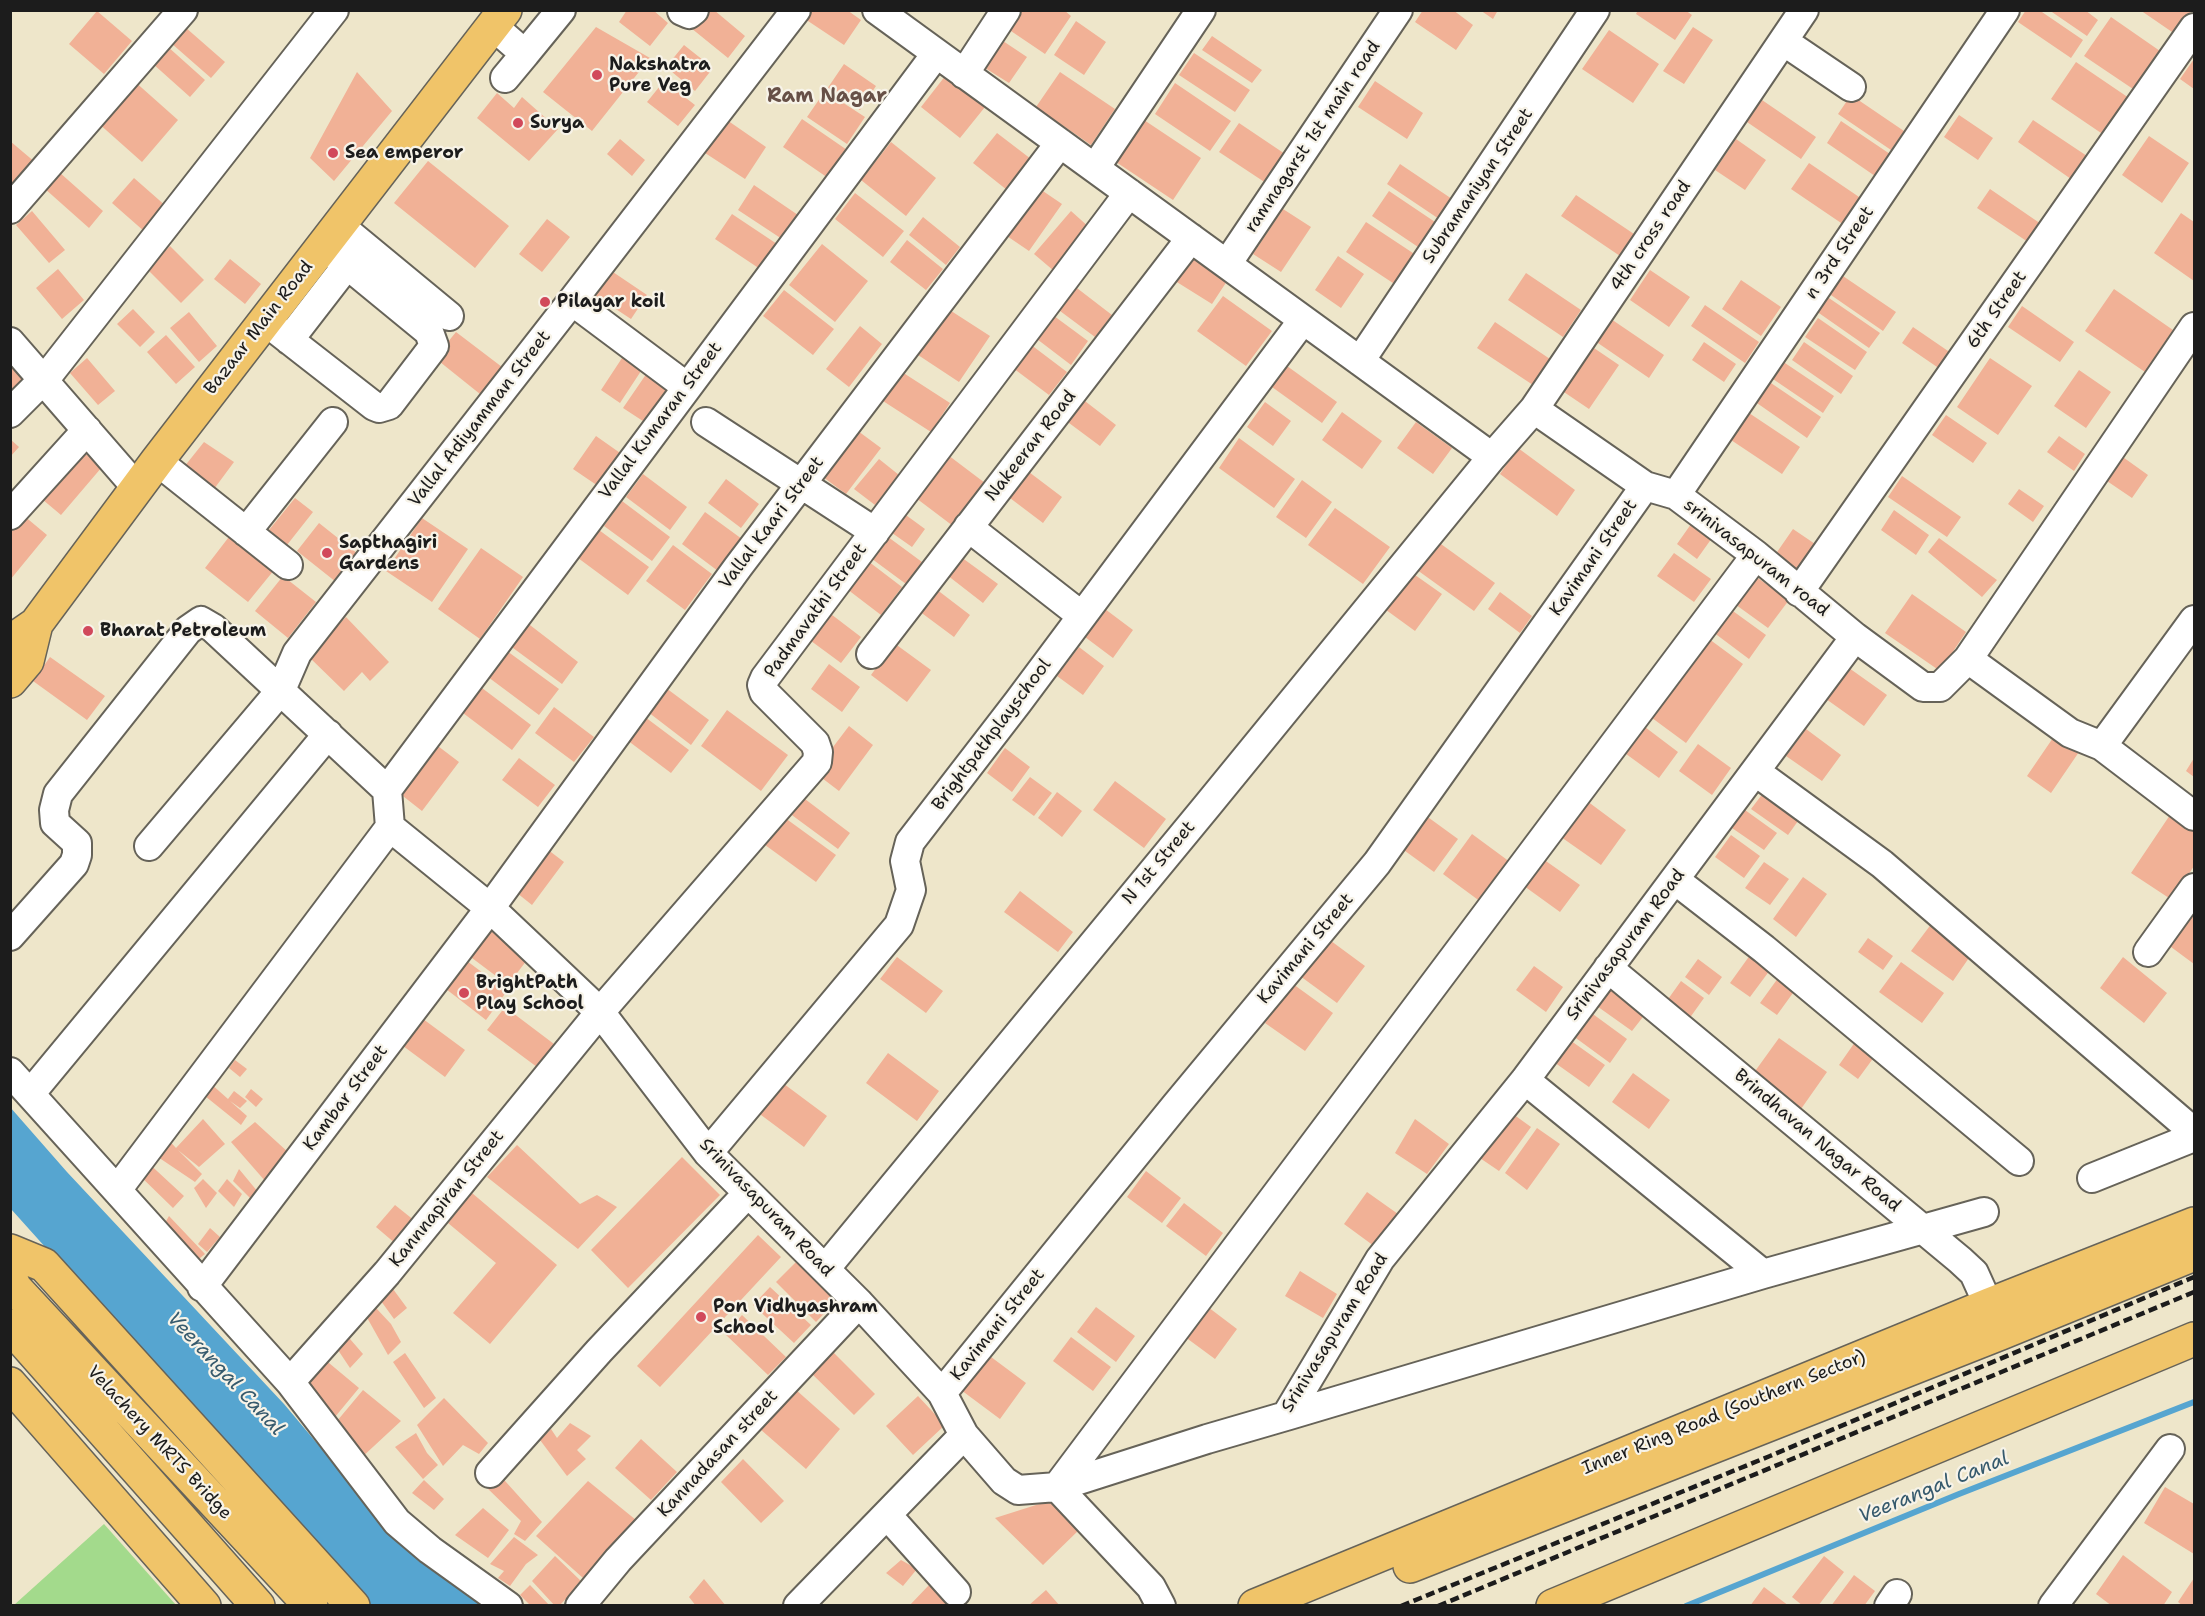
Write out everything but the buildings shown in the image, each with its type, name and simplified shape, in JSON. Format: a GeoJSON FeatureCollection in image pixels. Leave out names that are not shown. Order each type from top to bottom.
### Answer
{"type":"FeatureCollection","features":[{"type":"Feature","properties":{"kind":"main road","name":"Bazaar Main Road"},"geometry":{"type":"LineString","coordinates":[[23,633],[157,461],[277,330],[441,91],[499,18]]}},
{"type":"Feature","properties":{"kind":"main road"},"geometry":{"type":"LineString","coordinates":[[10,681],[27,661],[23,633]]}},
{"type":"Feature","properties":{"kind":"main road","name":"Inner Ring Road (Southern Sector)"},"geometry":{"type":"LineString","coordinates":[[1310,1605],[1991,1309],[2194,1224]]}},
{"type":"Feature","properties":{"kind":"main road"},"geometry":{"type":"LineString","coordinates":[[10,1251],[44,1265],[353,1605]]}},
{"type":"Feature","properties":{"kind":"main road","name":"Inner Ring Road (Southern Sector)"},"geometry":{"type":"LineString","coordinates":[[1255,1605],[1991,1309],[2194,1254]]}},
{"type":"Feature","properties":{"kind":"main road","name":"Velachery MRTS Bridge"},"geometry":{"type":"LineString","coordinates":[[13,1283],[311,1605]]}},
{"type":"Feature","properties":{"kind":"main road","name":"Velachery MRTS Bridge"},"geometry":{"type":"LineString","coordinates":[[10,1326],[258,1605]]}},
{"type":"Feature","properties":{"kind":"main road"},"geometry":{"type":"LineString","coordinates":[[1553,1605],[2194,1339]]}},
{"type":"Feature","properties":{"kind":"main road"},"geometry":{"type":"LineString","coordinates":[[1605,1605],[2194,1362]]}},
{"type":"Feature","properties":{"kind":"main road"},"geometry":{"type":"LineString","coordinates":[[10,1384],[204,1605]]}},
{"type":"Feature","properties":{"kind":"street"},"geometry":{"type":"LineString","coordinates":[[10,209],[183,10]]}},
{"type":"Feature","properties":{"kind":"street"},"geometry":{"type":"LineString","coordinates":[[10,413],[43,380],[334,10]]}},
{"type":"Feature","properties":{"kind":"street"},"geometry":{"type":"LineString","coordinates":[[505,78],[561,10]]}},
{"type":"Feature","properties":{"kind":"street"},"geometry":{"type":"LineString","coordinates":[[682,11],[689,14],[694,10]]}},
{"type":"Feature","properties":{"kind":"street","name":"Vallal Adiyamman Street"},"geometry":{"type":"LineString","coordinates":[[148,846],[281,690],[297,653],[572,301],[795,10]]}},
{"type":"Feature","properties":{"kind":"street"},"geometry":{"type":"LineString","coordinates":[[877,10],[1492,457]]}},
{"type":"Feature","properties":{"kind":"street"},"geometry":{"type":"LineString","coordinates":[[964,74],[1006,10]]}},
{"type":"Feature","properties":{"kind":"street"},"geometry":{"type":"LineString","coordinates":[[1095,168],[1201,10]]}},
{"type":"Feature","properties":{"kind":"street","name":"ramnagarst 1st main road"},"geometry":{"type":"LineString","coordinates":[[1227,264],[1398,10]]}},
{"type":"Feature","properties":{"kind":"street","name":"Subramaniyan Street"},"geometry":{"type":"LineString","coordinates":[[1360,361],[1595,10]]}},
{"type":"Feature","properties":{"kind":"street","name":"4th cross road"},"geometry":{"type":"LineString","coordinates":[[1492,457],[1534,409],[1804,10]]}},
{"type":"Feature","properties":{"kind":"street","name":"n 3rd Street"},"geometry":{"type":"LineString","coordinates":[[1676,495],[2005,10]]}},
{"type":"Feature","properties":{"kind":"street"},"geometry":{"type":"LineString","coordinates":[[499,18],[525,54]]}},
{"type":"Feature","properties":{"kind":"street","name":"6th Street"},"geometry":{"type":"LineString","coordinates":[[1799,592],[2194,28]]}},
{"type":"Feature","properties":{"kind":"street"},"geometry":{"type":"LineString","coordinates":[[1783,41],[1851,87]]}},
{"type":"Feature","properties":{"kind":"street","name":"Vallal Kumaran Street"},"geometry":{"type":"LineString","coordinates":[[387,790],[936,54]]}},
{"type":"Feature","properties":{"kind":"street","name":"Vallal Kaari Street"},"geometry":{"type":"LineString","coordinates":[[490,908],[800,485],[1060,143]]}},
{"type":"Feature","properties":{"kind":"street","name":"Padmavathi Street"},"geometry":{"type":"LineString","coordinates":[[600,1012],[817,762],[818,752],[815,743],[764,692],[762,685],[765,678],[1129,193]]}},
{"type":"Feature","properties":{"kind":"street","name":"Nakeeran Road"},"geometry":{"type":"LineString","coordinates":[[871,654],[1191,238]]}},
{"type":"Feature","properties":{"kind":"street"},"geometry":{"type":"LineString","coordinates":[[335,243],[443,321]]}},
{"type":"Feature","properties":{"kind":"street"},"geometry":{"type":"LineString","coordinates":[[277,330],[374,406],[380,408],[389,405],[434,346],[429,332],[335,243]]}},
{"type":"Feature","properties":{"kind":"street"},"geometry":{"type":"LineString","coordinates":[[572,301],[687,387]]}},
{"type":"Feature","properties":{"kind":"street","name":"Brightpathplayschool"},"geometry":{"type":"LineString","coordinates":[[708,1153],[899,925],[911,890],[906,861],[910,842],[1303,320]]}},
{"type":"Feature","properties":{"kind":"street","name":"srinivasapuram road"},"geometry":{"type":"LineString","coordinates":[[1534,409],[1646,486],[1676,495],[1756,555],[1854,637],[1923,687],[1940,687],[1968,659],[2194,327]]}},
{"type":"Feature","properties":{"kind":"street"},"geometry":{"type":"LineString","coordinates":[[10,342],[137,488]]}},
{"type":"Feature","properties":{"kind":"street"},"geometry":{"type":"LineString","coordinates":[[246,532],[333,422]]}},
{"type":"Feature","properties":{"kind":"street"},"geometry":{"type":"LineString","coordinates":[[706,422],[874,532]]}},
{"type":"Feature","properties":{"kind":"street"},"geometry":{"type":"LineString","coordinates":[[10,515],[87,430]]}},
{"type":"Feature","properties":{"kind":"street","name":"N 1st Street"},"geometry":{"type":"LineString","coordinates":[[825,1269],[1492,457]]}},
{"type":"Feature","properties":{"kind":"street"},"geometry":{"type":"LineString","coordinates":[[157,461],[288,566]]}},
{"type":"Feature","properties":{"kind":"street","name":"Kavimani Street"},"geometry":{"type":"LineString","coordinates":[[942,1393],[1176,1105],[1377,863],[1646,486]]}},
{"type":"Feature","properties":{"kind":"street"},"geometry":{"type":"LineString","coordinates":[[968,527],[1082,616]]}},
{"type":"Feature","properties":{"kind":"street"},"geometry":{"type":"LineString","coordinates":[[1156,1596],[1057,1487],[1756,555]]}},
{"type":"Feature","properties":{"kind":"street"},"geometry":{"type":"LineString","coordinates":[[2102,746],[2194,620]]}},
{"type":"Feature","properties":{"kind":"street"},"geometry":{"type":"LineString","coordinates":[[10,936],[74,864],[77,843],[55,824],[54,810],[58,794],[188,630],[201,621],[213,628],[387,790],[390,827],[117,1190]]}},
{"type":"Feature","properties":{"kind":"street","name":"Srinivasapuram Road"},"geometry":{"type":"LineString","coordinates":[[390,827],[490,908],[600,1012],[708,1153],[825,1269],[942,1393],[964,1435],[1004,1480],[1018,1490],[1057,1487],[1286,1416],[1380,1259],[1525,1080],[1756,772],[1854,637]]}},
{"type":"Feature","properties":{"kind":"street"},"geometry":{"type":"LineString","coordinates":[[1968,659],[2070,733],[2102,746],[2194,816]]}},
{"type":"Feature","properties":{"kind":"street"},"geometry":{"type":"LineString","coordinates":[[30,1094],[328,734]]}},
{"type":"Feature","properties":{"kind":"street"},"geometry":{"type":"LineString","coordinates":[[1756,772],[1882,864],[2194,1132]]}},
{"type":"Feature","properties":{"kind":"street"},"geometry":{"type":"LineString","coordinates":[[1675,880],[1764,949],[2019,1161]]}},
{"type":"Feature","properties":{"kind":"street"},"geometry":{"type":"LineString","coordinates":[[2148,952],[2194,888]]}},
{"type":"Feature","properties":{"kind":"street","name":"Kambar Street"},"geometry":{"type":"LineString","coordinates":[[202,1287],[490,908]]}},
{"type":"Feature","properties":{"kind":"street","name":"Brindhavan Nagar Road"},"geometry":{"type":"LineString","coordinates":[[1608,968],[1960,1260],[1974,1273],[1991,1309]]}},
{"type":"Feature","properties":{"kind":"street","name":"Kannnapiran Street"},"geometry":{"type":"LineString","coordinates":[[290,1382],[387,1273],[600,1012]]}},
{"type":"Feature","properties":{"kind":"street"},"geometry":{"type":"LineString","coordinates":[[10,1072],[290,1382],[397,1522],[430,1550],[508,1605]]}},
{"type":"Feature","properties":{"kind":"street"},"geometry":{"type":"LineString","coordinates":[[1525,1080],[1763,1274]]}},
{"type":"Feature","properties":{"kind":"street"},"geometry":{"type":"LineString","coordinates":[[2092,1178],[2194,1137]]}},
{"type":"Feature","properties":{"kind":"street"},"geometry":{"type":"LineString","coordinates":[[490,1473],[599,1351],[748,1193]]}},
{"type":"Feature","properties":{"kind":"street"},"geometry":{"type":"LineString","coordinates":[[1286,1416],[1763,1274],[1984,1212]]}},
{"type":"Feature","properties":{"kind":"street","name":"Kannadasan street"},"geometry":{"type":"LineString","coordinates":[[580,1605],[618,1560],[859,1304]]}},
{"type":"Feature","properties":{"kind":"street"},"geometry":{"type":"LineString","coordinates":[[798,1605],[964,1435]]}},
{"type":"Feature","properties":{"kind":"street"},"geometry":{"type":"LineString","coordinates":[[2053,1605],[2170,1449]]}},
{"type":"Feature","properties":{"kind":"street"},"geometry":{"type":"LineString","coordinates":[[886,1515],[956,1592]]}},
{"type":"Feature","properties":{"kind":"green space"},"geometry":{"type":"Polygon","coordinates":[[[104,1524],[176,1605],[14,1605],[104,1524]]]}},
{"type":"Feature","properties":{"kind":"water"},"geometry":{"type":"Polygon","coordinates":[[[10,1107],[67,1172],[284,1404],[394,1535],[486,1605],[369,1605],[337,1572],[11,1209],[10,1107]]]}},
{"type":"Feature","properties":{"kind":"waterway","name":"Veerangal Canal"},"geometry":{"type":"LineString","coordinates":[[1686,1606],[1959,1494],[2194,1402]]}},
{"type":"Feature","properties":{"kind":"railway"},"geometry":{"type":"LineString","coordinates":[[1401,1606],[1770,1456],[2194,1277]]}},
{"type":"Feature","properties":{"kind":"railway"},"geometry":{"type":"LineString","coordinates":[[1438,1606],[2194,1292]]}},
{"type":"Feature","properties":{"kind":"place","name":"Nakshatra Pure Veg"},"geometry":{"type":"Point","coordinates":[597,75]}},
{"type":"Feature","properties":{"kind":"place","name":"Surya"},"geometry":{"type":"Point","coordinates":[518,123]}},
{"type":"Feature","properties":{"kind":"place","name":"Sea emperor"},"geometry":{"type":"Point","coordinates":[333,153]}},
{"type":"Feature","properties":{"kind":"place","name":"Pilayar koil"},"geometry":{"type":"Point","coordinates":[545,302]}},
{"type":"Feature","properties":{"kind":"place","name":"Sapthagiri Gardens"},"geometry":{"type":"Point","coordinates":[327,553]}},
{"type":"Feature","properties":{"kind":"place","name":"Bharat Petroleum"},"geometry":{"type":"Point","coordinates":[88,631]}},
{"type":"Feature","properties":{"kind":"place","name":"BrightPath Play School"},"geometry":{"type":"Point","coordinates":[464,993]}},
{"type":"Feature","properties":{"kind":"place","name":"Pon Vidhyashram School"},"geometry":{"type":"Point","coordinates":[701,1317]}},
{"type":"Feature","properties":{"kind":"district","name":"Ram Nagar"},"geometry":{"type":"Point","coordinates":[827,97]}}]}
